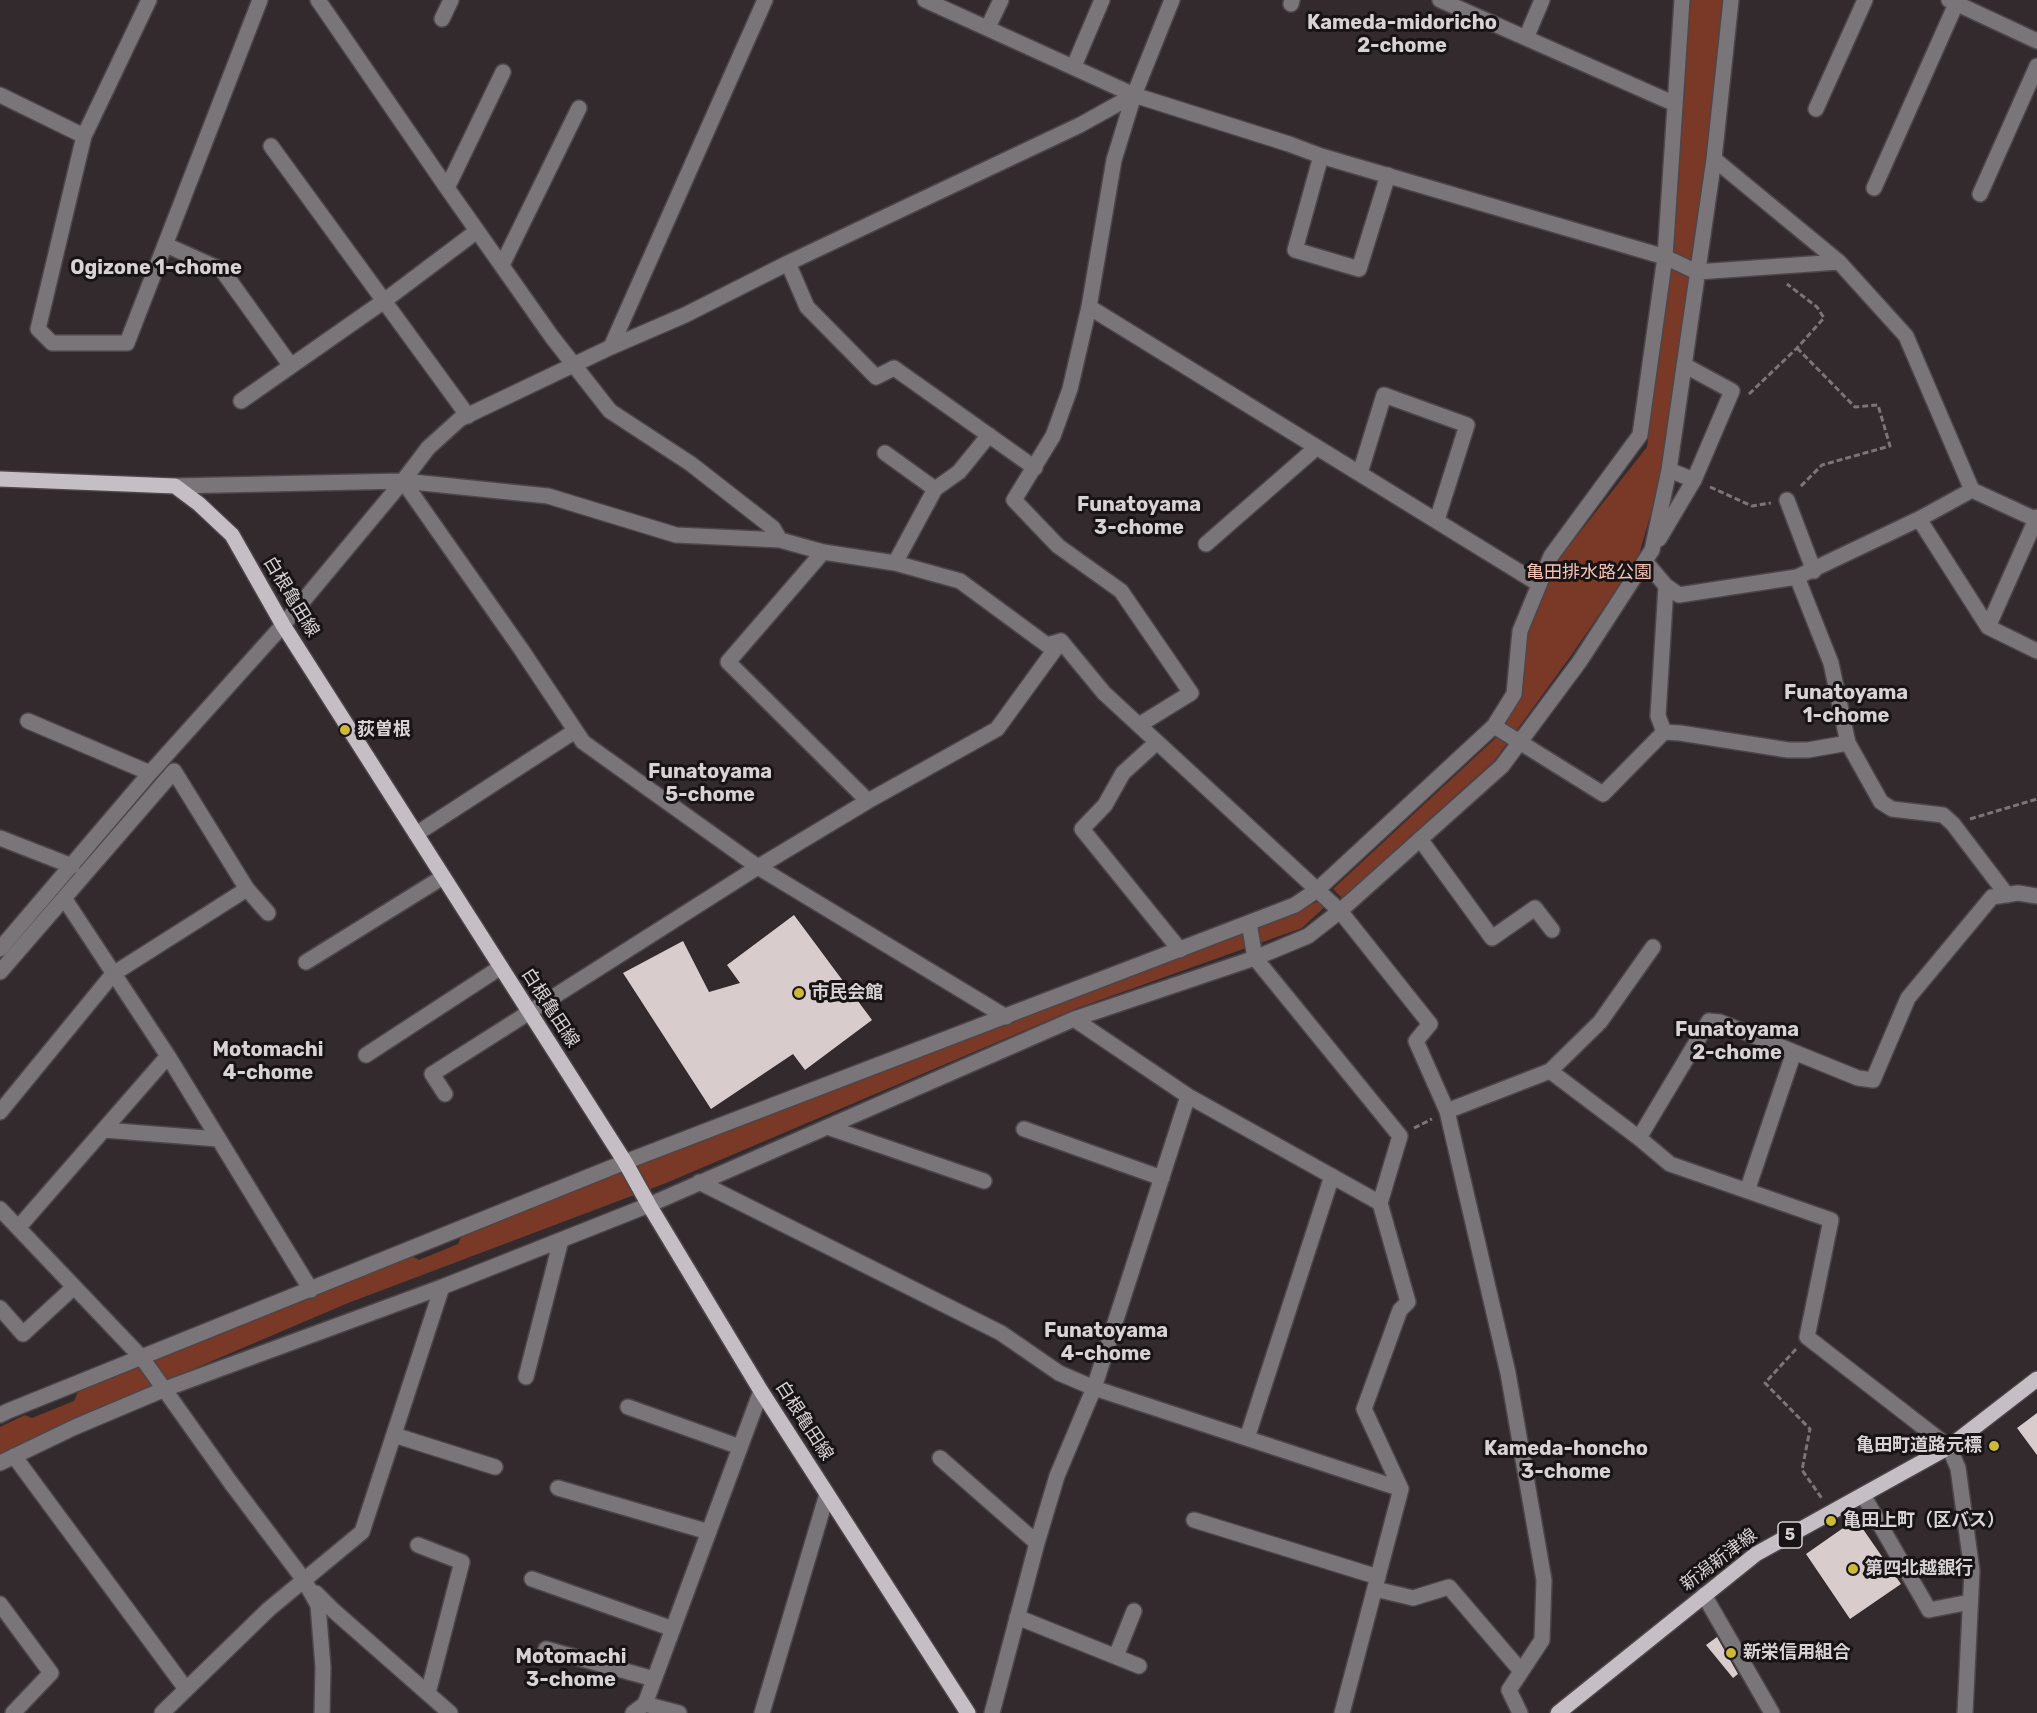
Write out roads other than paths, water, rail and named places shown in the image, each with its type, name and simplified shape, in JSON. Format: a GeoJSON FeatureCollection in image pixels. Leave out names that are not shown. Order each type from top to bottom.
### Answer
{"type":"FeatureCollection","features":[{"type":"Feature","properties":{"kind":"main road"},"geometry":{"type":"LineString","coordinates":[[0,479],[175,486]]}},
{"type":"Feature","properties":{"kind":"main road","name":"白根亀田線"},"geometry":{"type":"LineString","coordinates":[[175,486],[200,504],[232,535],[283,625],[626,1162],[649,1205],[761,1391],[968,1713]]}},
{"type":"Feature","properties":{"kind":"main road","name":"新潟新津線"},"geometry":{"type":"LineString","coordinates":[[1558,1713],[1756,1554],[1949,1447],[2037,1379]]}},
{"type":"Feature","properties":{"kind":"street"},"geometry":{"type":"LineString","coordinates":[[149,0],[84,136],[38,329],[52,343],[127,343],[260,0]]}},
{"type":"Feature","properties":{"kind":"street"},"geometry":{"type":"LineString","coordinates":[[318,0],[477,231],[610,411],[691,464],[773,528],[780,540]]}},
{"type":"Feature","properties":{"kind":"street"},"geometry":{"type":"LineString","coordinates":[[442,19],[451,0]]}},
{"type":"Feature","properties":{"kind":"street"},"geometry":{"type":"LineString","coordinates":[[611,347],[765,0]]}},
{"type":"Feature","properties":{"kind":"street"},"geometry":{"type":"LineString","coordinates":[[925,0],[1134,95],[1321,156],[1665,257],[1697,272],[1839,262]]}},
{"type":"Feature","properties":{"kind":"street"},"geometry":{"type":"LineString","coordinates":[[988,27],[1001,0]]}},
{"type":"Feature","properties":{"kind":"street"},"geometry":{"type":"LineString","coordinates":[[1074,66],[1102,0]]}},
{"type":"Feature","properties":{"kind":"street"},"geometry":{"type":"LineString","coordinates":[[1139,725],[1191,693],[1121,591],[1058,546],[1014,500],[1053,436],[1071,388],[1089,306],[1114,160],[1134,95],[1172,0]]}},
{"type":"Feature","properties":{"kind":"street"},"geometry":{"type":"LineString","coordinates":[[1440,0],[1675,104]]}},
{"type":"Feature","properties":{"kind":"street"},"geometry":{"type":"LineString","coordinates":[[1526,38],[1542,0]]}},
{"type":"Feature","properties":{"kind":"street"},"geometry":{"type":"LineString","coordinates":[[3,1409],[142,1358],[626,1162],[1295,905],[1317,890],[1494,726],[1514,694],[1520,631],[1551,556],[1640,435],[1665,257],[1682,0]]}},
{"type":"Feature","properties":{"kind":"street"},"geometry":{"type":"LineString","coordinates":[[1731,0],[1714,159],[1670,470],[1649,555],[1666,585],[1679,595],[1797,577],[1814,571],[1919,519],[1972,490]]}},
{"type":"Feature","properties":{"kind":"street"},"geometry":{"type":"LineString","coordinates":[[1816,109],[1865,0]]}},
{"type":"Feature","properties":{"kind":"street"},"geometry":{"type":"LineString","coordinates":[[1874,188],[1952,2],[2037,41]]}},
{"type":"Feature","properties":{"kind":"street"},"geometry":{"type":"LineString","coordinates":[[1980,194],[2037,66]]}},
{"type":"Feature","properties":{"kind":"street"},"geometry":{"type":"LineString","coordinates":[[447,188],[503,72]]}},
{"type":"Feature","properties":{"kind":"street"},"geometry":{"type":"LineString","coordinates":[[0,94],[84,136]]}},
{"type":"Feature","properties":{"kind":"street"},"geometry":{"type":"LineString","coordinates":[[0,949],[150,773],[283,625],[428,448],[460,419],[611,347],[685,315],[788,263],[1080,125],[1134,95]]}},
{"type":"Feature","properties":{"kind":"street"},"geometry":{"type":"LineString","coordinates":[[502,265],[579,108]]}},
{"type":"Feature","properties":{"kind":"street"},"geometry":{"type":"LineString","coordinates":[[271,146],[468,416]]}},
{"type":"Feature","properties":{"kind":"street"},"geometry":{"type":"LineString","coordinates":[[1321,156],[1295,250],[1359,269],[1388,175]]}},
{"type":"Feature","properties":{"kind":"street"},"geometry":{"type":"LineString","coordinates":[[1714,159],[1839,262],[1906,336],[1972,490],[2037,519],[1988,627]]}},
{"type":"Feature","properties":{"kind":"street"},"geometry":{"type":"LineString","coordinates":[[241,401],[384,301],[477,231]]}},
{"type":"Feature","properties":{"kind":"street"},"geometry":{"type":"LineString","coordinates":[[166,245],[222,270],[291,366]]}},
{"type":"Feature","properties":{"kind":"street"},"geometry":{"type":"LineString","coordinates":[[788,263],[807,307],[876,376],[894,368],[1035,468]]}},
{"type":"Feature","properties":{"kind":"street"},"geometry":{"type":"LineString","coordinates":[[1089,306],[1539,584]]}},
{"type":"Feature","properties":{"kind":"street"},"geometry":{"type":"LineString","coordinates":[[186,1689],[7,1459],[75,1426],[165,1389],[442,1287],[649,1205],[1074,1019],[1255,958],[1308,936],[1340,911],[1502,766],[1580,660],[1649,555],[1694,480],[1732,391],[1684,365]]}},
{"type":"Feature","properties":{"kind":"street"},"geometry":{"type":"LineString","coordinates":[[1360,473],[1384,395],[1467,424],[1437,520]]}},
{"type":"Feature","properties":{"kind":"street"},"geometry":{"type":"LineString","coordinates":[[895,563],[935,489],[959,472],[989,435]]}},
{"type":"Feature","properties":{"kind":"street"},"geometry":{"type":"LineString","coordinates":[[1206,544],[1317,447]]}},
{"type":"Feature","properties":{"kind":"street"},"geometry":{"type":"LineString","coordinates":[[885,453],[935,489]]}},
{"type":"Feature","properties":{"kind":"street"},"geometry":{"type":"LineString","coordinates":[[1670,470],[1694,480]]}},
{"type":"Feature","properties":{"kind":"street"},"geometry":{"type":"LineString","coordinates":[[403,481],[583,742],[758,867],[1006,1017]]}},
{"type":"Feature","properties":{"kind":"street"},"geometry":{"type":"LineString","coordinates":[[175,486],[403,481],[548,496],[676,535],[780,540],[823,552],[895,563],[960,581],[1047,645],[1061,640]]}},
{"type":"Feature","properties":{"kind":"street"},"geometry":{"type":"LineString","coordinates":[[1787,500],[1814,571]]}},
{"type":"Feature","properties":{"kind":"street"},"geometry":{"type":"LineString","coordinates":[[1919,519],[1988,627],[2037,651]]}},
{"type":"Feature","properties":{"kind":"street"},"geometry":{"type":"LineString","coordinates":[[823,552],[729,662],[868,801]]}},
{"type":"Feature","properties":{"kind":"street"},"geometry":{"type":"LineString","coordinates":[[1797,577],[1831,663],[1848,743],[1881,802],[1892,809],[1943,815],[1953,824],[2007,895]]}},
{"type":"Feature","properties":{"kind":"street"},"geometry":{"type":"LineString","coordinates":[[1664,732],[1658,716],[1666,585]]}},
{"type":"Feature","properties":{"kind":"street"},"geometry":{"type":"LineString","coordinates":[[1061,640],[1104,693],[1340,911],[1430,1024],[1416,1041],[1447,1112],[1508,1373],[1544,1580],[1542,1640],[1509,1690],[1520,1713]]}},
{"type":"Feature","properties":{"kind":"street"},"geometry":{"type":"LineString","coordinates":[[445,1094],[432,1074],[758,867],[868,801],[997,729],[1061,640]]}},
{"type":"Feature","properties":{"kind":"street"},"geometry":{"type":"LineString","coordinates":[[28,721],[150,773]]}},
{"type":"Feature","properties":{"kind":"street"},"geometry":{"type":"LineString","coordinates":[[1494,726],[1603,794],[1664,732]]}},
{"type":"Feature","properties":{"kind":"street"},"geometry":{"type":"LineString","coordinates":[[416,834],[575,731]]}},
{"type":"Feature","properties":{"kind":"street"},"geometry":{"type":"LineString","coordinates":[[1664,732],[1788,750],[1808,750],[1848,743]]}},
{"type":"Feature","properties":{"kind":"street"},"geometry":{"type":"LineString","coordinates":[[1157,742],[1123,773],[1105,805],[1082,829],[1180,950]]}},
{"type":"Feature","properties":{"kind":"street"},"geometry":{"type":"LineString","coordinates":[[0,972],[174,771],[247,889],[268,913]]}},
{"type":"Feature","properties":{"kind":"street"},"geometry":{"type":"LineString","coordinates":[[0,838],[72,866]]}},
{"type":"Feature","properties":{"kind":"street"},"geometry":{"type":"LineString","coordinates":[[1420,839],[1492,938],[1535,908],[1552,930]]}},
{"type":"Feature","properties":{"kind":"street"},"geometry":{"type":"LineString","coordinates":[[306,962],[443,877]]}},
{"type":"Feature","properties":{"kind":"street"},"geometry":{"type":"LineString","coordinates":[[0,1112],[113,974],[247,889]]}},
{"type":"Feature","properties":{"kind":"street"},"geometry":{"type":"LineString","coordinates":[[1640,1138],[1709,1021],[1720,1022],[1858,1078],[1873,1080],[1908,998],[1992,897],[2018,893],[2037,896]]}},
{"type":"Feature","properties":{"kind":"street"},"geometry":{"type":"LineString","coordinates":[[64,898],[168,1056],[311,1290]]}},
{"type":"Feature","properties":{"kind":"street"},"geometry":{"type":"LineString","coordinates":[[1249,923],[1255,958],[1400,1136],[1380,1203],[1408,1302],[1400,1310],[1365,1409],[1401,1489],[1342,1713]]}},
{"type":"Feature","properties":{"kind":"street"},"geometry":{"type":"LineString","coordinates":[[1447,1112],[1550,1071],[1600,1022],[1653,947]]}},
{"type":"Feature","properties":{"kind":"street"},"geometry":{"type":"LineString","coordinates":[[366,1055],[501,967]]}},
{"type":"Feature","properties":{"kind":"street"},"geometry":{"type":"LineString","coordinates":[[1074,1019],[1188,1096],[1380,1203]]}},
{"type":"Feature","properties":{"kind":"street"},"geometry":{"type":"LineString","coordinates":[[1747,1191],[1794,1052]]}},
{"type":"Feature","properties":{"kind":"street"},"geometry":{"type":"LineString","coordinates":[[18,1228],[168,1056]]}},
{"type":"Feature","properties":{"kind":"street"},"geometry":{"type":"LineString","coordinates":[[1550,1071],[1640,1138],[1670,1164],[1832,1220],[1807,1336],[1949,1447],[1958,1468],[1972,1571],[1965,1713]]}},
{"type":"Feature","properties":{"kind":"street"},"geometry":{"type":"LineString","coordinates":[[992,1713],[1057,1476],[1094,1388],[1188,1096]]}},
{"type":"Feature","properties":{"kind":"street"},"geometry":{"type":"LineString","coordinates":[[827,1127],[984,1181]]}},
{"type":"Feature","properties":{"kind":"street"},"geometry":{"type":"LineString","coordinates":[[1024,1129],[1161,1178]]}},
{"type":"Feature","properties":{"kind":"street"},"geometry":{"type":"LineString","coordinates":[[104,1130],[218,1139]]}},
{"type":"Feature","properties":{"kind":"street"},"geometry":{"type":"LineString","coordinates":[[1247,1438],[1332,1176]]}},
{"type":"Feature","properties":{"kind":"street"},"geometry":{"type":"LineString","coordinates":[[699,1182],[1001,1333],[1059,1373],[1094,1388],[1401,1489]]}},
{"type":"Feature","properties":{"kind":"street"},"geometry":{"type":"LineString","coordinates":[[0,1209],[142,1358],[304,1580],[318,1605],[323,1667],[322,1713]]}},
{"type":"Feature","properties":{"kind":"street"},"geometry":{"type":"LineString","coordinates":[[526,1377],[561,1240]]}},
{"type":"Feature","properties":{"kind":"street"},"geometry":{"type":"LineString","coordinates":[[0,1308],[23,1335],[74,1287]]}},
{"type":"Feature","properties":{"kind":"street"},"geometry":{"type":"LineString","coordinates":[[162,1713],[269,1609],[362,1532],[442,1287]]}},
{"type":"Feature","properties":{"kind":"street"},"geometry":{"type":"LineString","coordinates":[[679,1713],[639,1709],[654,1679],[761,1391]]}},
{"type":"Feature","properties":{"kind":"street"},"geometry":{"type":"LineString","coordinates":[[628,1407],[740,1447]]}},
{"type":"Feature","properties":{"kind":"street"},"geometry":{"type":"LineString","coordinates":[[394,1435],[495,1467]]}},
{"type":"Feature","properties":{"kind":"street"},"geometry":{"type":"LineString","coordinates":[[940,1458],[1037,1544]]}},
{"type":"Feature","properties":{"kind":"street"},"geometry":{"type":"LineString","coordinates":[[558,1488],[709,1532]]}},
{"type":"Feature","properties":{"kind":"street"},"geometry":{"type":"LineString","coordinates":[[762,1713],[827,1494]]}},
{"type":"Feature","properties":{"kind":"street"},"geometry":{"type":"LineString","coordinates":[[1863,1495],[1929,1610],[1970,1602]]}},
{"type":"Feature","properties":{"kind":"street"},"geometry":{"type":"LineString","coordinates":[[1194,1520],[1413,1598],[1449,1587],[1521,1671]]}},
{"type":"Feature","properties":{"kind":"street"},"geometry":{"type":"LineString","coordinates":[[418,1545],[462,1562],[428,1693]]}},
{"type":"Feature","properties":{"kind":"street"},"geometry":{"type":"LineString","coordinates":[[532,1579],[673,1629]]}},
{"type":"Feature","properties":{"kind":"street"},"geometry":{"type":"LineString","coordinates":[[304,1580],[334,1611],[450,1713]]}},
{"type":"Feature","properties":{"kind":"street"},"geometry":{"type":"LineString","coordinates":[[1704,1595],[1772,1713]]}},
{"type":"Feature","properties":{"kind":"street"},"geometry":{"type":"LineString","coordinates":[[0,1604],[51,1673],[20,1711]]}},
{"type":"Feature","properties":{"kind":"street"},"geometry":{"type":"LineString","coordinates":[[1116,1656],[1134,1611]]}},
{"type":"Feature","properties":{"kind":"street"},"geometry":{"type":"LineString","coordinates":[[1017,1617],[1139,1666]]}},
{"type":"Feature","properties":{"kind":"street"},"geometry":{"type":"LineString","coordinates":[[546,1649],[654,1679]]}},
{"type":"Feature","properties":{"kind":"place","name":"荻曽根"},"geometry":{"type":"Point","coordinates":[345,730]}},
{"type":"Feature","properties":{"kind":"place","name":"市民会館"},"geometry":{"type":"Point","coordinates":[799,993]}},
{"type":"Feature","properties":{"kind":"place","name":"亀田町道路元標"},"geometry":{"type":"Point","coordinates":[1994,1446]}},
{"type":"Feature","properties":{"kind":"place","name":"亀田上町（区バス）"},"geometry":{"type":"Point","coordinates":[1831,1521]}},
{"type":"Feature","properties":{"kind":"place","name":"第四北越銀行"},"geometry":{"type":"Point","coordinates":[1853,1569]}},
{"type":"Feature","properties":{"kind":"place","name":"新栄信用組合"},"geometry":{"type":"Point","coordinates":[1731,1653]}},
{"type":"Feature","properties":{"kind":"district","name":"Kameda-midoricho 2-chome"},"geometry":{"type":"Point","coordinates":[1402,34]}},
{"type":"Feature","properties":{"kind":"district","name":"Ogizone 1-chome"},"geometry":{"type":"Point","coordinates":[156,268]}},
{"type":"Feature","properties":{"kind":"district","name":"Funatoyama 3-chome"},"geometry":{"type":"Point","coordinates":[1139,516]}},
{"type":"Feature","properties":{"kind":"district","name":"Funatoyama 1-chome"},"geometry":{"type":"Point","coordinates":[1846,704]}},
{"type":"Feature","properties":{"kind":"district","name":"Funatoyama 5-chome"},"geometry":{"type":"Point","coordinates":[710,784]}},
{"type":"Feature","properties":{"kind":"district","name":"Funatoyama 2-chome"},"geometry":{"type":"Point","coordinates":[1737,1042]}},
{"type":"Feature","properties":{"kind":"district","name":"Motomachi 4-chome"},"geometry":{"type":"Point","coordinates":[268,1062]}},
{"type":"Feature","properties":{"kind":"district","name":"Funatoyama 4-chome"},"geometry":{"type":"Point","coordinates":[1106,1342]}},
{"type":"Feature","properties":{"kind":"district","name":"Kameda-honcho 3-chome"},"geometry":{"type":"Point","coordinates":[1566,1460]}},
{"type":"Feature","properties":{"kind":"district","name":"Motomachi 3-chome"},"geometry":{"type":"Point","coordinates":[571,1668]}},
{"type":"Feature","properties":{"kind":"park label","name":"亀田排水路公園"},"geometry":{"type":"Point","coordinates":[1589,573]}}]}
